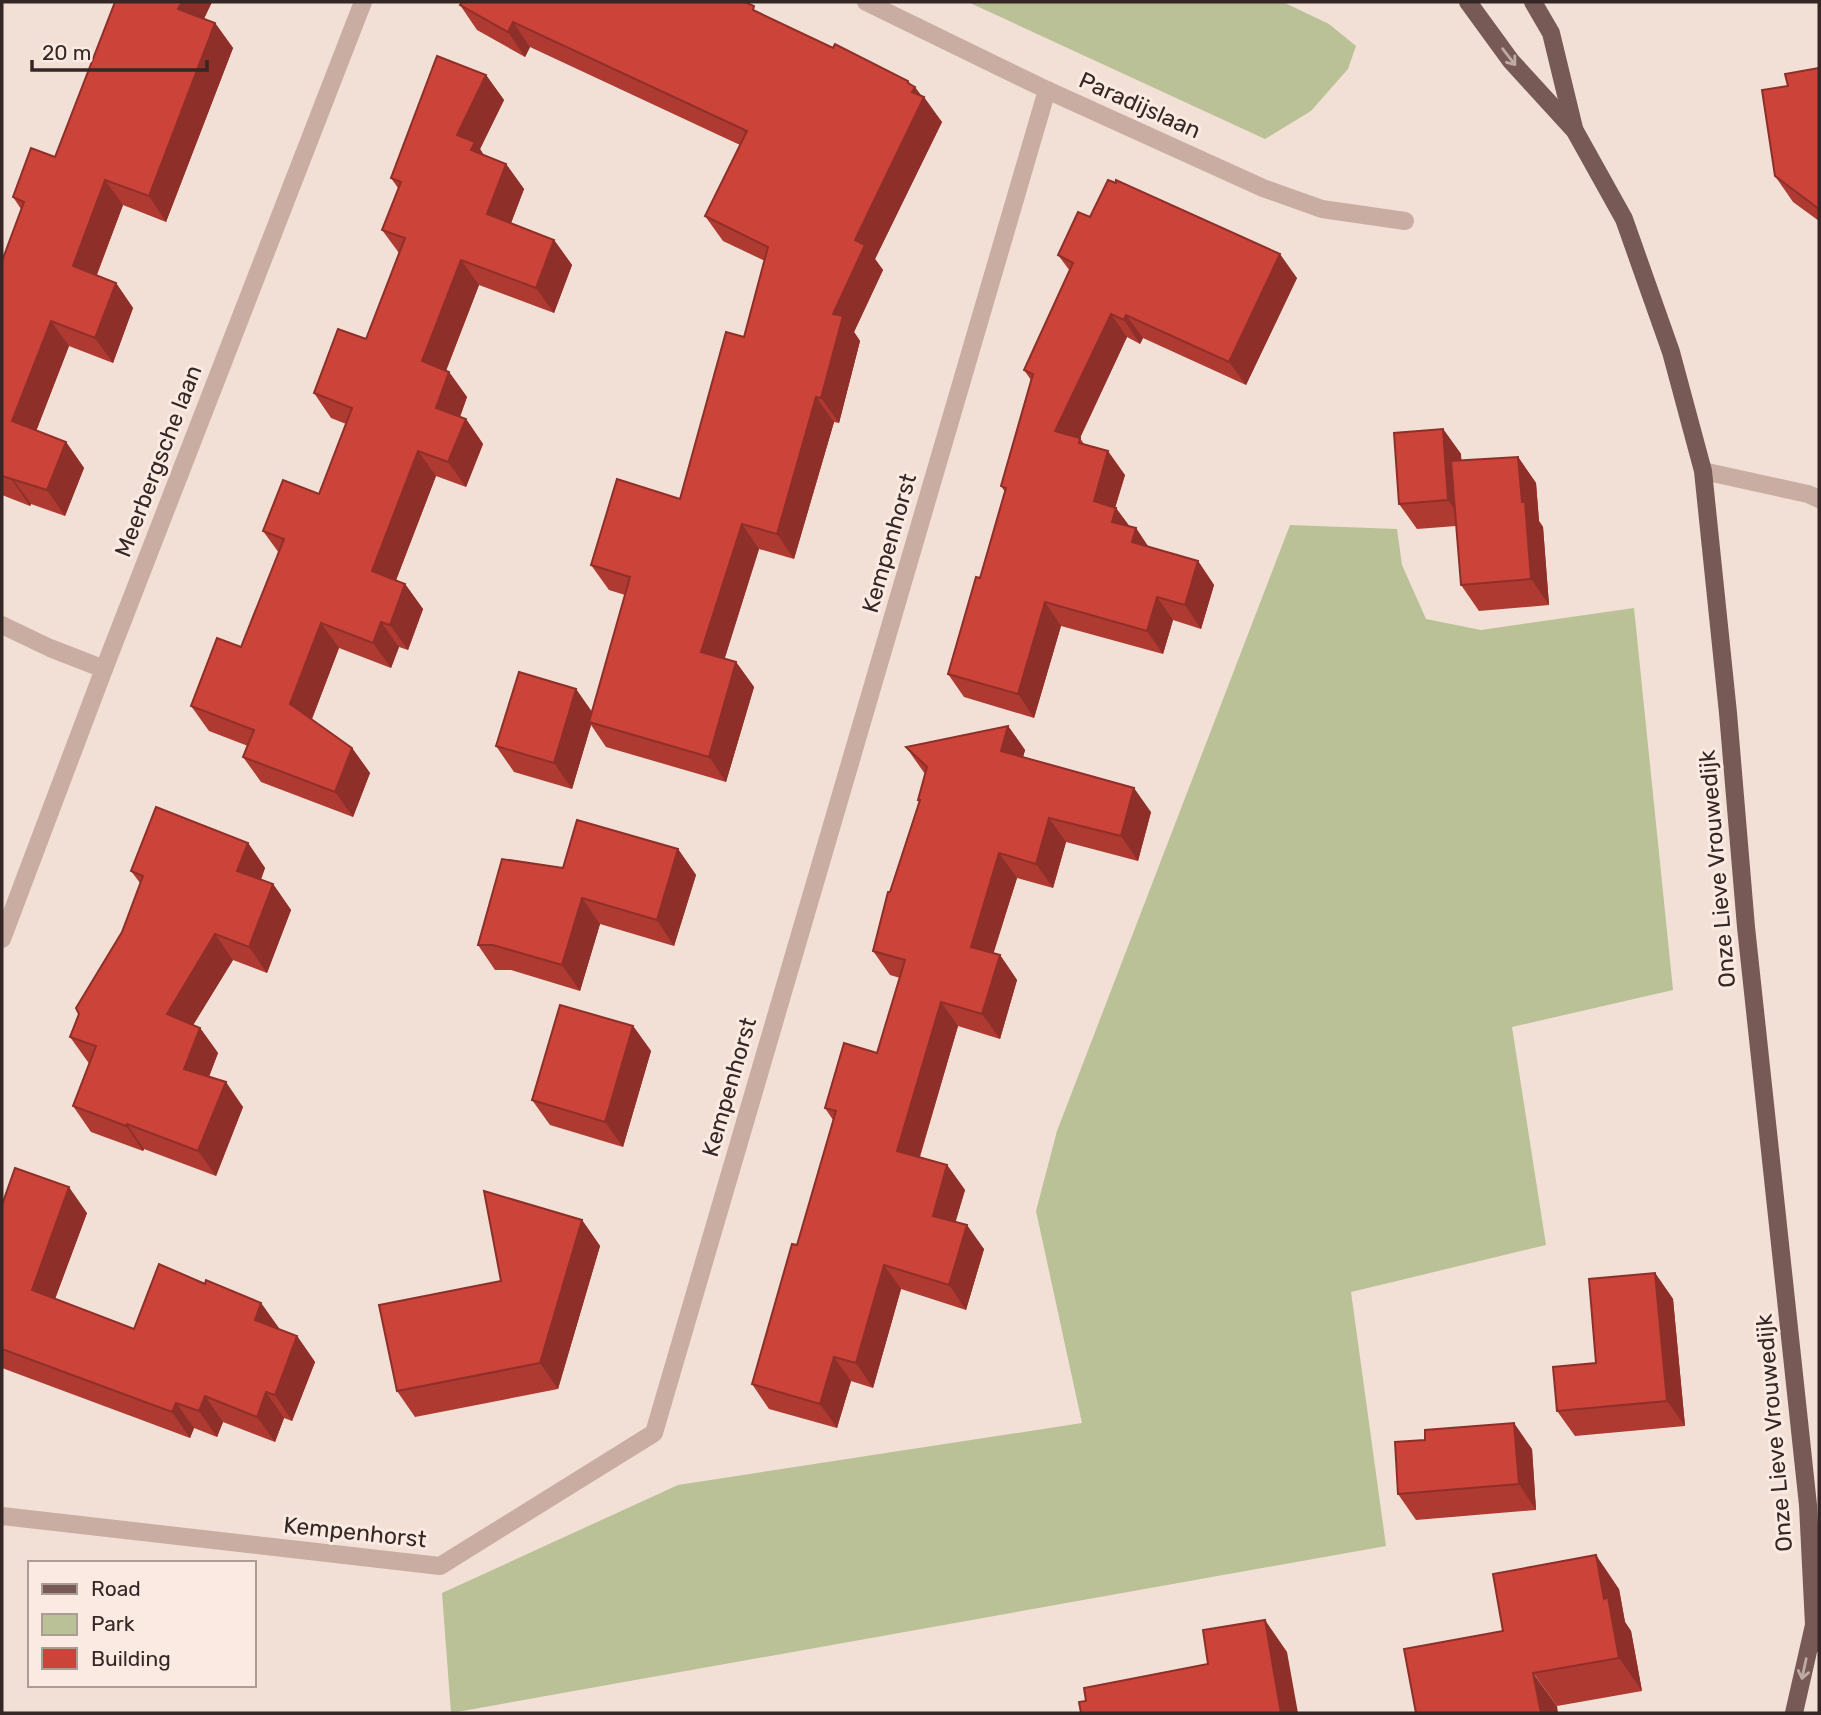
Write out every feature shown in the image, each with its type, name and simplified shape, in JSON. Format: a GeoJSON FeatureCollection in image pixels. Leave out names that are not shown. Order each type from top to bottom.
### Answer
{"type":"FeatureCollection","features":[{"type":"Feature","properties":{"kind":"main road","name":"Onze Lieve Vrouwedijk"},"geometry":{"type":"LineString","coordinates":[[1468,2],[1511,61],[1575,131],[1624,219],[1671,352],[1703,471],[1728,713],[1746,927],[1808,1506],[1814,1625],[1819,1643]]}},
{"type":"Feature","properties":{"kind":"main road","name":"Onze Lieve Vrouwedijk"},"geometry":{"type":"LineString","coordinates":[[1533,2],[1551,33],[1575,131]]}},
{"type":"Feature","properties":{"kind":"main road","name":"Onze Lieve Vrouwedijk"},"geometry":{"type":"LineString","coordinates":[[1794,1713],[1814,1625]]}},
{"type":"Feature","properties":{"kind":"street","name":"Meerbergsche laan"},"geometry":{"type":"LineString","coordinates":[[2,939],[363,2]]}},
{"type":"Feature","properties":{"kind":"street","name":"Paradijslaan"},"geometry":{"type":"LineString","coordinates":[[866,2],[1047,90],[1263,188],[1322,209],[1405,221]]}},
{"type":"Feature","properties":{"kind":"street","name":"Kempenhorst"},"geometry":{"type":"LineString","coordinates":[[2,1516],[440,1566],[654,1433],[1047,90]]}},
{"type":"Feature","properties":{"kind":"street"},"geometry":{"type":"LineString","coordinates":[[1703,471],[1808,494],[1819,499]]}},
{"type":"Feature","properties":{"kind":"street"},"geometry":{"type":"LineString","coordinates":[[2,625],[50,648],[104,669]]}},
{"type":"Feature","properties":{"kind":"green space"},"geometry":{"type":"Polygon","coordinates":[[[968,2],[1283,2],[1329,24],[1356,46],[1348,69],[1311,111],[1265,139],[968,2]]]}},
{"type":"Feature","properties":{"kind":"green space"},"geometry":{"type":"Polygon","coordinates":[[[1290,525],[1397,529],[1402,565],[1426,619],[1481,630],[1634,608],[1673,990],[1512,1027],[1546,1245],[1351,1292],[1386,1546],[451,1713],[442,1593],[678,1485],[1082,1423],[1036,1211],[1057,1131],[1290,525]]]}},
{"type":"Feature","properties":{"kind":"building"},"geometry":{"type":"Polygon","coordinates":[[[115,2],[182,2],[178,9],[215,23],[149,196],[105,180],[73,266],[116,283],[95,338],[51,321],[12,421],[66,442],[47,490],[2,476],[2,261],[24,202],[13,197],[31,148],[55,157],[115,2]]]}},
{"type":"Feature","properties":{"kind":"building"},"geometry":{"type":"Polygon","coordinates":[[[462,2],[745,2],[754,6],[753,10],[833,48],[835,44],[908,81],[915,87],[912,92],[924,97],[855,240],[865,245],[833,314],[843,316],[821,398],[816,397],[777,534],[742,524],[701,652],[736,662],[709,757],[589,722],[630,577],[591,565],[617,479],[680,499],[726,332],[744,337],[768,247],[705,216],[747,131],[513,22],[508,32],[460,5],[462,2]]]}},
{"type":"Feature","properties":{"kind":"building"},"geometry":{"type":"Polygon","coordinates":[[[437,56],[486,75],[457,135],[475,142],[471,150],[506,164],[487,214],[554,240],[536,288],[461,260],[422,361],[449,372],[436,408],[466,419],[448,462],[418,451],[372,571],[405,584],[390,625],[381,622],[373,643],[321,623],[290,704],[352,748],[335,792],[243,757],[254,730],[191,706],[217,638],[241,647],[284,539],[263,531],[283,480],[319,494],[352,408],[314,393],[338,329],[366,339],[405,238],[382,230],[401,182],[391,178],[437,56]]]}},
{"type":"Feature","properties":{"kind":"building"},"geometry":{"type":"Polygon","coordinates":[[[1819,68],[1819,209],[1775,176],[1762,90],[1788,86],[1785,74],[1819,68]]]}},
{"type":"Feature","properties":{"kind":"building"},"geometry":{"type":"Polygon","coordinates":[[[1108,180],[1116,183],[1116,180],[1280,254],[1229,362],[1126,315],[1124,320],[1111,314],[1055,431],[1080,438],[1079,443],[1108,451],[1094,501],[1116,508],[1112,522],[1136,528],[1132,542],[1198,561],[1185,605],[1157,597],[1147,631],[1045,602],[1018,694],[948,674],[976,577],[980,578],[1006,488],[1001,486],[1033,374],[1024,370],[1073,263],[1058,255],[1078,212],[1090,217],[1108,180]]]}},
{"type":"Feature","properties":{"kind":"building"},"geometry":{"type":"Polygon","coordinates":[[[1443,429],[1448,500],[1399,504],[1394,433],[1443,429]]]}},
{"type":"Feature","properties":{"kind":"building"},"geometry":{"type":"Polygon","coordinates":[[[1518,457],[1522,502],[1525,502],[1531,579],[1461,585],[1451,461],[1518,457]]]}},
{"type":"Feature","properties":{"kind":"building"},"geometry":{"type":"Polygon","coordinates":[[[519,672],[576,689],[554,763],[496,746],[519,672]]]}},
{"type":"Feature","properties":{"kind":"building"},"geometry":{"type":"Polygon","coordinates":[[[1008,726],[1001,751],[1134,788],[1121,836],[1049,818],[1036,864],[999,853],[971,947],[1000,955],[982,1014],[941,1002],[897,1151],[947,1165],[933,1216],[967,1225],[949,1285],[884,1265],[856,1363],[834,1357],[820,1404],[752,1384],[792,1244],[797,1245],[836,1111],[825,1108],[844,1043],[877,1053],[905,960],[873,951],[888,892],[920,800],[927,767],[906,747],[1008,726]]]}},
{"type":"Feature","properties":{"kind":"building"},"geometry":{"type":"Polygon","coordinates":[[[156,807],[248,843],[237,871],[273,884],[249,947],[215,934],[167,1014],[200,1028],[184,1069],[226,1082],[198,1151],[73,1106],[96,1046],[70,1037],[79,1014],[76,1008],[122,932],[143,876],[131,871],[156,807]]]}},
{"type":"Feature","properties":{"kind":"building"},"geometry":{"type":"Polygon","coordinates":[[[577,820],[678,849],[657,920],[582,898],[562,965],[493,945],[478,945],[502,859],[563,868],[577,820]]]}},
{"type":"Feature","properties":{"kind":"building"},"geometry":{"type":"Polygon","coordinates":[[[560,1005],[633,1026],[605,1122],[532,1100],[560,1005]]]}},
{"type":"Feature","properties":{"kind":"building"},"geometry":{"type":"Polygon","coordinates":[[[15,1168],[69,1187],[32,1290],[134,1329],[159,1264],[205,1284],[206,1280],[261,1303],[255,1320],[297,1336],[275,1395],[266,1392],[257,1417],[205,1396],[199,1411],[176,1403],[172,1412],[2,1349],[2,1205],[15,1168]]]}},
{"type":"Feature","properties":{"kind":"building"},"geometry":{"type":"Polygon","coordinates":[[[484,1191],[582,1220],[540,1363],[397,1391],[379,1305],[501,1281],[484,1191]]]}},
{"type":"Feature","properties":{"kind":"building"},"geometry":{"type":"Polygon","coordinates":[[[1655,1273],[1667,1401],[1557,1411],[1553,1367],[1596,1363],[1589,1279],[1655,1273]]]}},
{"type":"Feature","properties":{"kind":"building"},"geometry":{"type":"Polygon","coordinates":[[[1514,1423],[1519,1484],[1398,1494],[1395,1442],[1425,1440],[1425,1430],[1514,1423]]]}},
{"type":"Feature","properties":{"kind":"building"},"geometry":{"type":"Polygon","coordinates":[[[1596,1555],[1604,1599],[1608,1597],[1619,1658],[1533,1673],[1541,1713],[1416,1713],[1404,1649],[1503,1631],[1493,1574],[1596,1555]]]}},
{"type":"Feature","properties":{"kind":"building"},"geometry":{"type":"Polygon","coordinates":[[[1265,1620],[1281,1713],[1081,1713],[1079,1702],[1086,1701],[1084,1688],[1208,1664],[1203,1630],[1265,1620]]]}}]}
